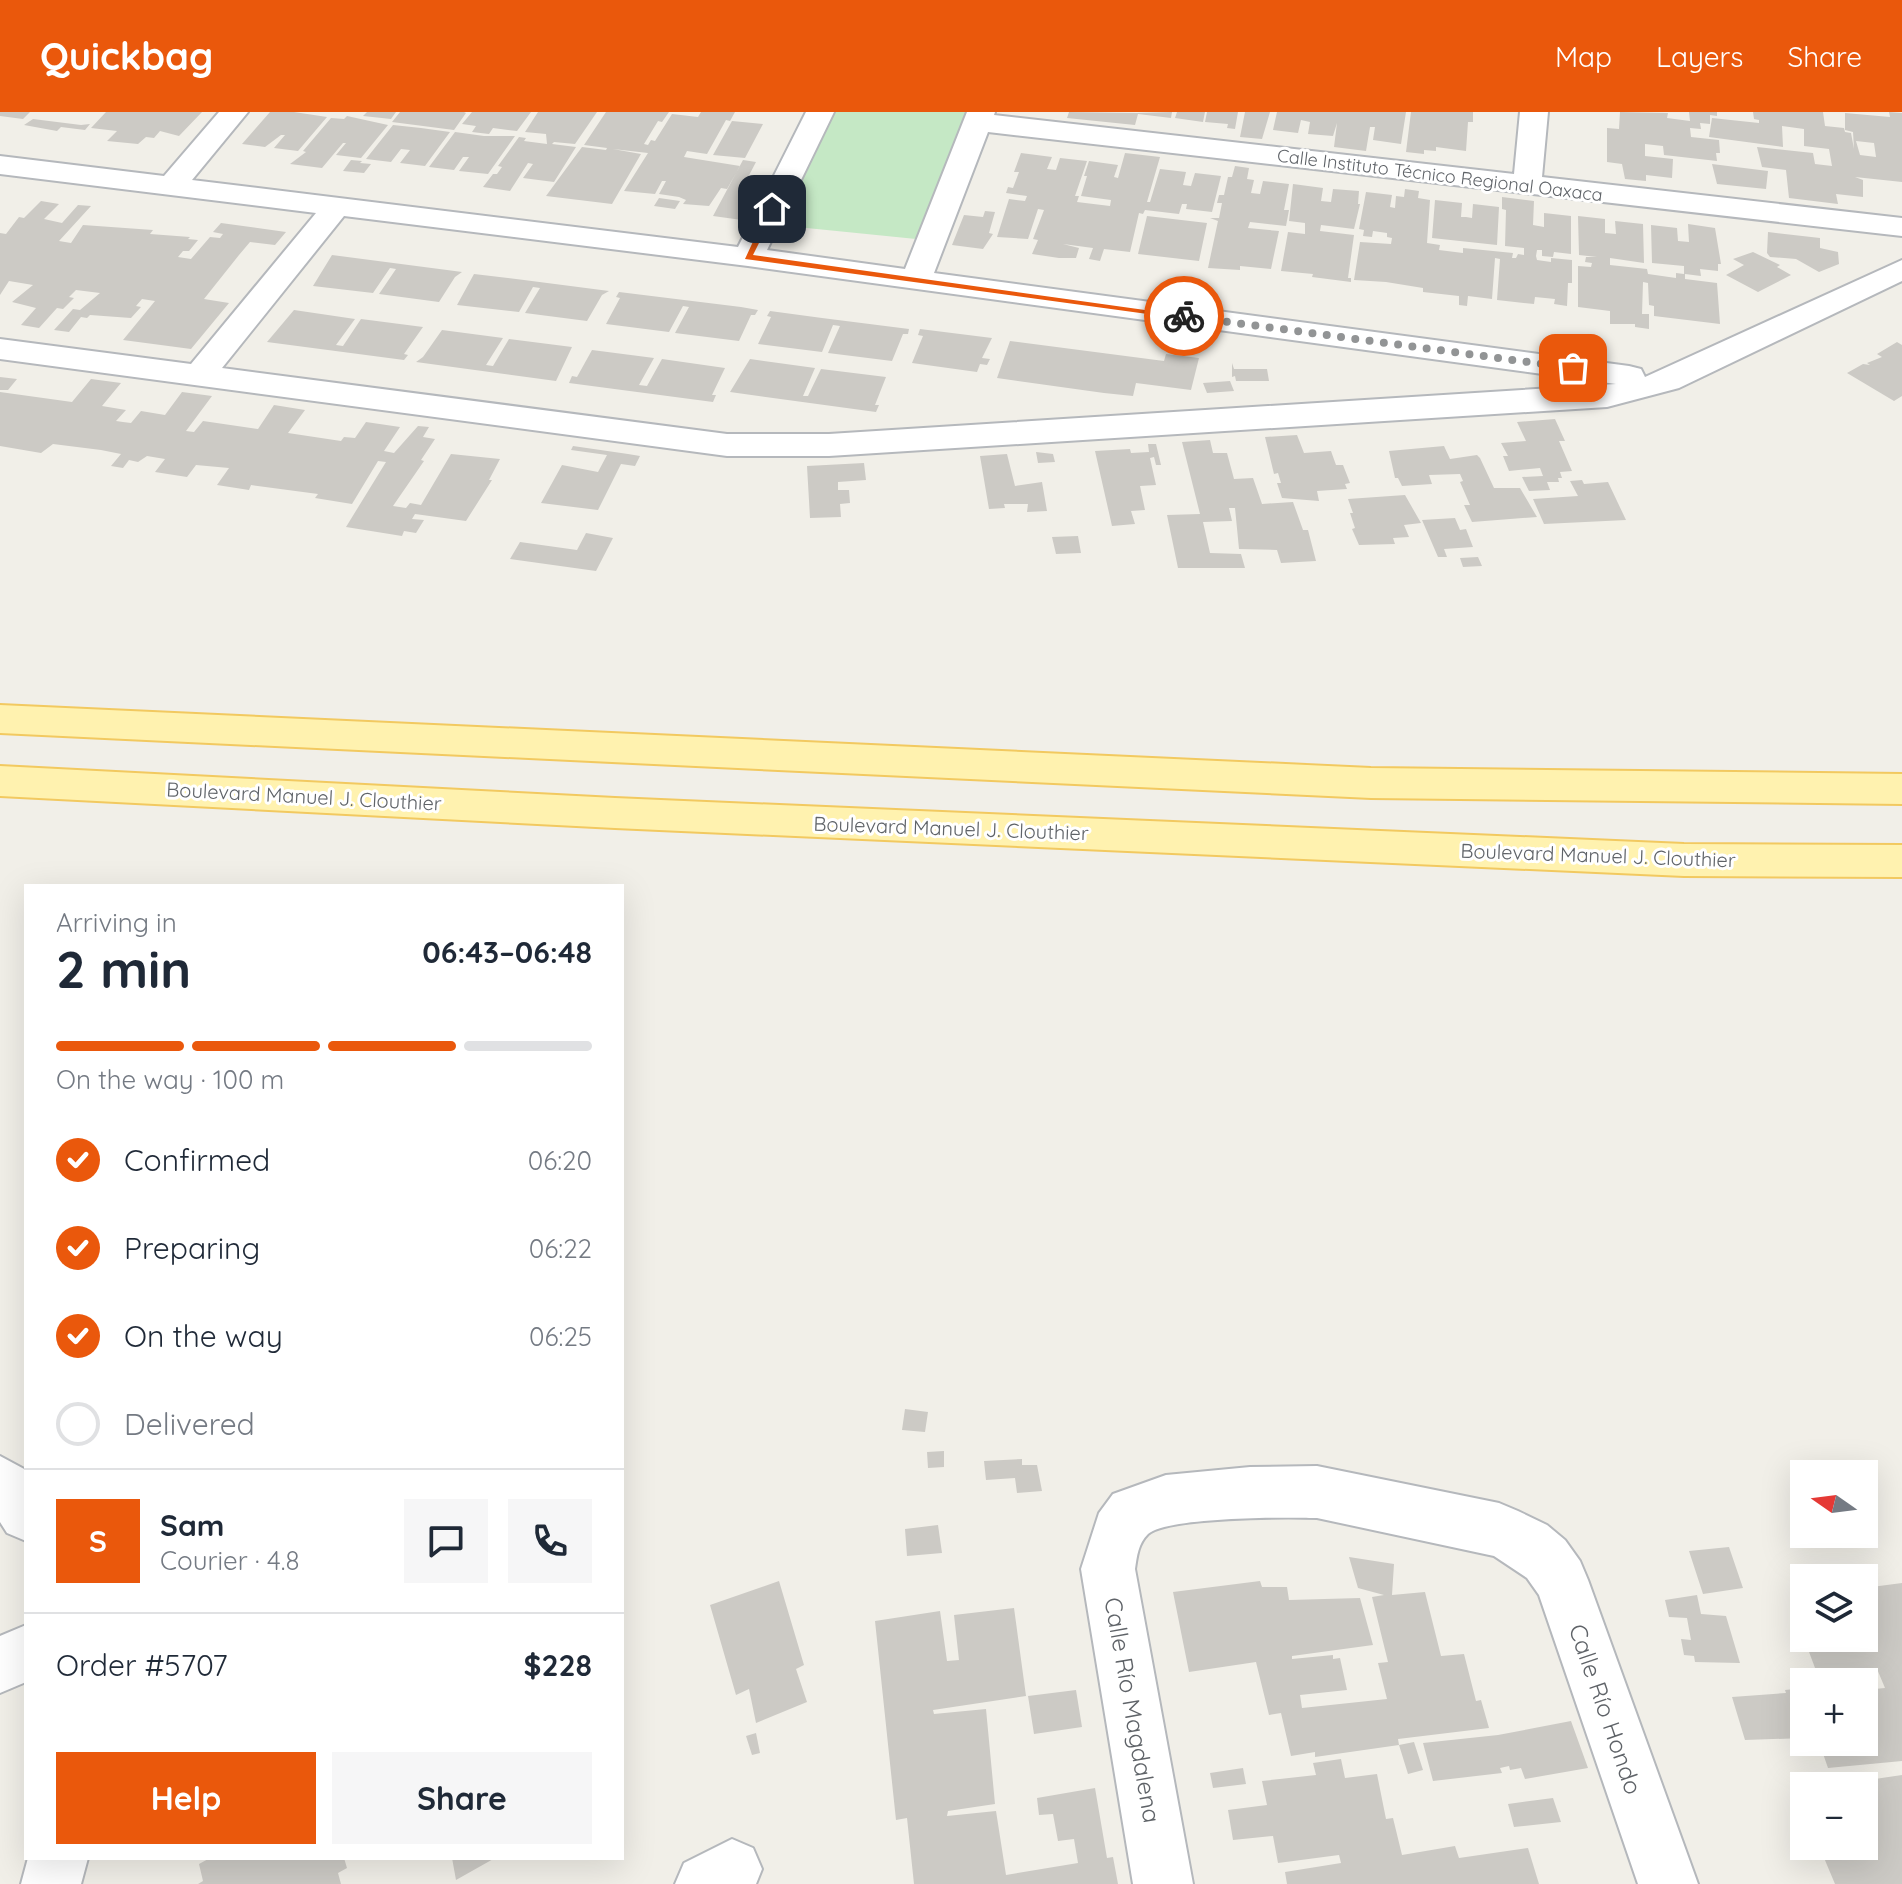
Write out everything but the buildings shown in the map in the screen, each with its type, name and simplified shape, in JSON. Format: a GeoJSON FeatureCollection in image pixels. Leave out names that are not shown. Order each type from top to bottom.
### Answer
{"type":"FeatureCollection","features":[{"type":"Feature","properties":{"kind":"main road"},"geometry":{"type":"LineString","coordinates":[[0,719],[1371,783],[1902,789]]}},
{"type":"Feature","properties":{"kind":"main road","name":"Boulevard Manuel J. Clouthier"},"geometry":{"type":"LineString","coordinates":[[0,781],[631,814],[1668,859],[1902,861]]}},
{"type":"Feature","properties":{"kind":"street"},"geometry":{"type":"LineString","coordinates":[[171,186],[234,112]]}},
{"type":"Feature","properties":{"kind":"street"},"geometry":{"type":"LineString","coordinates":[[748,257],[820,112]]}},
{"type":"Feature","properties":{"kind":"street"},"geometry":{"type":"LineString","coordinates":[[1527,185],[1534,112]]}},
{"type":"Feature","properties":{"kind":"street"},"geometry":{"type":"LineString","coordinates":[[916,280],[979,117]]}},
{"type":"Feature","properties":{"kind":"street","name":"Calle Instituto Técnico Regional Oaxaca"},"geometry":{"type":"LineString","coordinates":[[979,117],[1527,185],[1902,227]]}},
{"type":"Feature","properties":{"kind":"street"},"geometry":{"type":"LineString","coordinates":[[0,165],[748,257],[1667,381]]}},
{"type":"Feature","properties":{"kind":"street"},"geometry":{"type":"LineString","coordinates":[[199,376],[337,206]]}},
{"type":"Feature","properties":{"kind":"street"},"geometry":{"type":"LineString","coordinates":[[0,349],[727,445],[770,447],[1607,397],[1667,381],[1902,269]]}},
{"type":"Feature","properties":{"kind":"street"},"geometry":{"type":"LineString","coordinates":[[0,1482],[24,1511]]}},
{"type":"Feature","properties":{"kind":"street","name":"Calle Río Hondo"},"geometry":{"type":"LineString","coordinates":[[1114,1536],[1133,1512],[1165,1502],[1289,1491],[1317,1492],[1499,1530],[1528,1544],[1546,1559],[1561,1580],[1668,1884]]}},
{"type":"Feature","properties":{"kind":"street","name":"Calle Río Magdalena"},"geometry":{"type":"LineString","coordinates":[[1114,1536],[1108,1569],[1163,1884]]}},
{"type":"Feature","properties":{"kind":"street"},"geometry":{"type":"LineString","coordinates":[[0,1665],[24,1654]]}},
{"type":"Feature","properties":{"kind":"street"},"geometry":{"type":"LineString","coordinates":[[51,1884],[57,1860]]}},
{"type":"Feature","properties":{"kind":"green space"},"geometry":{"type":"Polygon","coordinates":[[[824,112],[978,112],[926,240],[767,224],[824,112]]]}},
{"type":"Feature","properties":{"kind":"way so far"},"geometry":{"type":"LineString","coordinates":[[1184,316],[1573,368]]}},
{"type":"Feature","properties":{"kind":"route"},"geometry":{"type":"LineString","coordinates":[[772,209],[748,257],[1184,316]]}}]}
